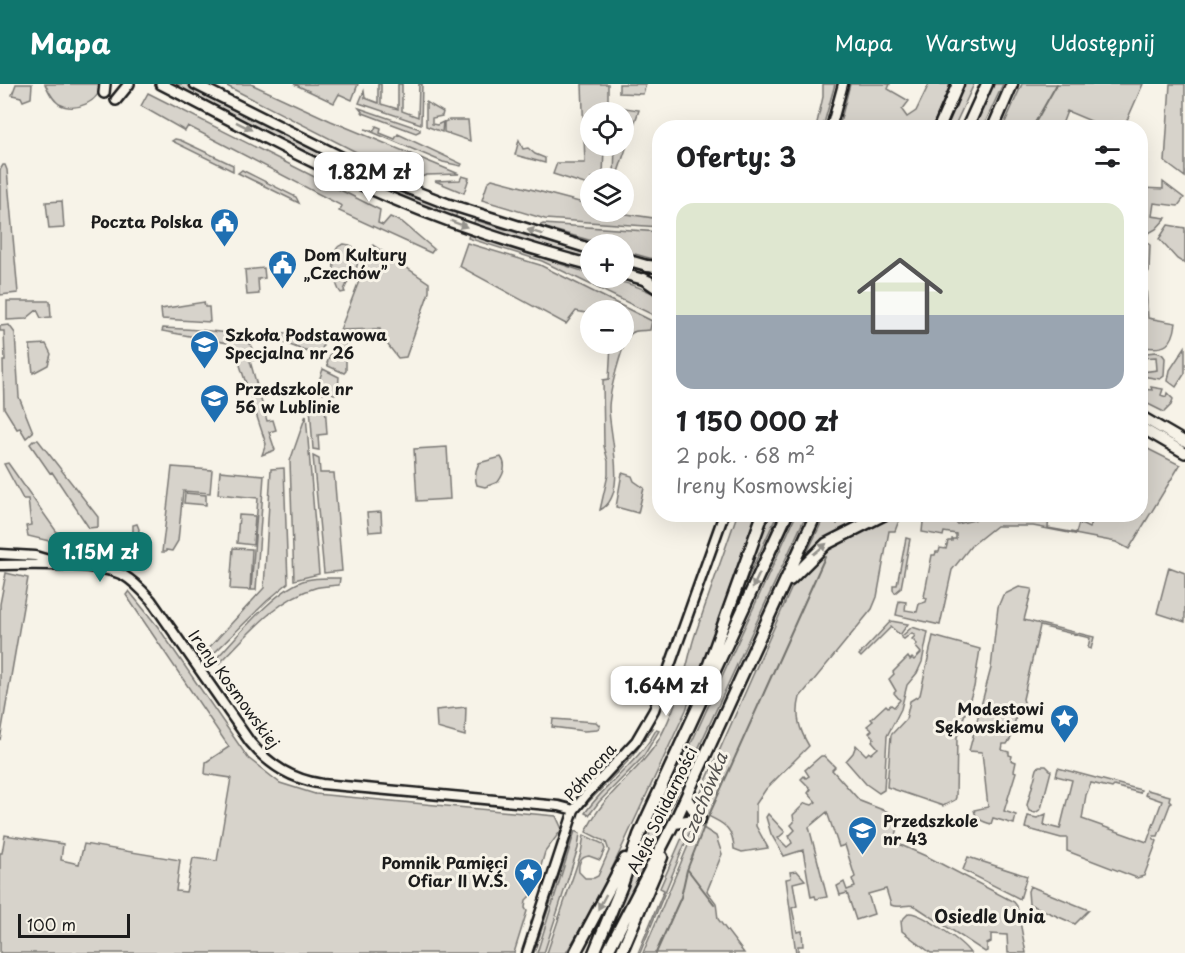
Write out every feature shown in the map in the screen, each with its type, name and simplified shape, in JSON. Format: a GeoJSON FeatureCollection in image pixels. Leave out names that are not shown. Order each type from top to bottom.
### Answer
{"type":"FeatureCollection","features":[{"type":"Feature","properties":{"kind":"main road"},"geometry":{"type":"LineString","coordinates":[[116,100],[129,84]]}},
{"type":"Feature","properties":{"kind":"main road"},"geometry":{"type":"LineString","coordinates":[[161,84],[358,184],[393,199],[495,238],[580,262]]}},
{"type":"Feature","properties":{"kind":"main road"},"geometry":{"type":"LineString","coordinates":[[195,84],[396,184],[448,204],[580,246]]}},
{"type":"Feature","properties":{"kind":"main road"},"geometry":{"type":"LineString","coordinates":[[942,120],[958,84]]}},
{"type":"Feature","properties":{"kind":"main road"},"geometry":{"type":"LineString","coordinates":[[971,120],[987,84]]}},
{"type":"Feature","properties":{"kind":"main road"},"geometry":{"type":"LineString","coordinates":[[996,120],[1012,84]]}},
{"type":"Feature","properties":{"kind":"main road"},"geometry":{"type":"LineString","coordinates":[[634,262],[652,267]]}},
{"type":"Feature","properties":{"kind":"main road"},"geometry":{"type":"LineString","coordinates":[[634,276],[652,282]]}},
{"type":"Feature","properties":{"kind":"main road"},"geometry":{"type":"LineString","coordinates":[[644,279],[652,284]]}},
{"type":"Feature","properties":{"kind":"main road"},"geometry":{"type":"LineString","coordinates":[[1148,420],[1185,442]]}},
{"type":"Feature","properties":{"kind":"main road"},"geometry":{"type":"LineString","coordinates":[[1148,431],[1185,453]]}},
{"type":"Feature","properties":{"kind":"main road"},"geometry":{"type":"LineString","coordinates":[[679,748],[759,522]]}},
{"type":"Feature","properties":{"kind":"main road","name":"Aleja Solidarności"},"geometry":{"type":"LineString","coordinates":[[594,953],[622,885],[639,835],[783,522]]}},
{"type":"Feature","properties":{"kind":"main road","name":"Aleja Solidarności"},"geometry":{"type":"LineString","coordinates":[[607,953],[676,820],[812,522]]}},
{"type":"Feature","properties":{"kind":"main road"},"geometry":{"type":"LineString","coordinates":[[780,592],[796,572],[826,544],[869,522]]}},
{"type":"Feature","properties":{"kind":"main road"},"geometry":{"type":"LineString","coordinates":[[621,953],[655,876],[676,820],[700,819],[686,798]]}},
{"type":"Feature","properties":{"kind":"main road"},"geometry":{"type":"LineString","coordinates":[[575,953],[639,835]]}},
{"type":"Feature","properties":{"kind":"street"},"geometry":{"type":"LineString","coordinates":[[833,120],[843,84]]}},
{"type":"Feature","properties":{"kind":"street","name":"Północna"},"geometry":{"type":"LineString","coordinates":[[527,953],[574,810],[636,741],[654,710],[721,522]]}},
{"type":"Feature","properties":{"kind":"street","name":"Ireny Kosmowskiej"},"geometry":{"type":"LineString","coordinates":[[0,554],[35,556],[71,566]]}},
{"type":"Feature","properties":{"kind":"street","name":"Ireny Kosmowskiej"},"geometry":{"type":"LineString","coordinates":[[0,565],[71,566],[113,572],[124,576],[151,600],[250,742],[265,759],[298,778],[322,784],[559,806],[574,810]]}},
{"type":"Feature","properties":{"kind":"shaded area"},"geometry":{"type":"Polygon","coordinates":[[[16,84],[32,84],[31,98],[23,101],[21,97],[12,95],[16,84]]]}},
{"type":"Feature","properties":{"kind":"shaded area"},"geometry":{"type":"Polygon","coordinates":[[[45,84],[101,84],[100,90],[91,101],[72,107],[59,104],[45,84]]]}},
{"type":"Feature","properties":{"kind":"shaded area"},"geometry":{"type":"Polygon","coordinates":[[[172,84],[186,84],[381,183],[457,213],[455,218],[347,172],[172,84]]]}},
{"type":"Feature","properties":{"kind":"shaded area"},"geometry":{"type":"Polygon","coordinates":[[[223,84],[251,84],[331,121],[459,174],[427,175],[418,178],[364,156],[223,84]]]}},
{"type":"Feature","properties":{"kind":"shaded area"},"geometry":{"type":"Polygon","coordinates":[[[294,84],[358,84],[352,100],[339,94],[334,103],[294,84]]]}},
{"type":"Feature","properties":{"kind":"shaded area"},"geometry":{"type":"Polygon","coordinates":[[[378,84],[381,84],[381,104],[398,109],[398,84],[402,84],[402,111],[418,117],[419,84],[422,84],[421,124],[359,103],[364,91],[365,98],[378,103],[378,84]]]}},
{"type":"Feature","properties":{"kind":"shaded area"},"geometry":{"type":"Polygon","coordinates":[[[582,84],[608,84],[608,102],[583,102],[582,84]]]}},
{"type":"Feature","properties":{"kind":"shaded area"},"geometry":{"type":"Polygon","coordinates":[[[619,84],[646,84],[643,94],[619,93],[619,84]]]}},
{"type":"Feature","properties":{"kind":"shaded area"},"geometry":{"type":"Polygon","coordinates":[[[823,84],[835,84],[825,120],[818,120],[823,97],[823,84]]]}},
{"type":"Feature","properties":{"kind":"shaded area"},"geometry":{"type":"Polygon","coordinates":[[[850,84],[890,84],[888,89],[909,101],[902,110],[907,117],[916,111],[929,84],[949,84],[935,120],[841,120],[850,84]]]}},
{"type":"Feature","properties":{"kind":"shaded area"},"geometry":{"type":"Polygon","coordinates":[[[962,84],[974,84],[957,120],[946,120],[962,84]]]}},
{"type":"Feature","properties":{"kind":"shaded area"},"geometry":{"type":"Polygon","coordinates":[[[992,84],[1003,84],[986,120],[976,120],[992,84]]]}},
{"type":"Feature","properties":{"kind":"shaded area"},"geometry":{"type":"Polygon","coordinates":[[[1022,84],[1143,84],[1127,120],[1088,120],[1067,111],[1064,120],[1006,120],[1022,84]]]}},
{"type":"Feature","properties":{"kind":"shaded area"},"geometry":{"type":"Polygon","coordinates":[[[1170,84],[1185,84],[1185,177],[1165,162],[1170,84]]]}},
{"type":"Feature","properties":{"kind":"shaded area"},"geometry":{"type":"Polygon","coordinates":[[[148,93],[380,210],[378,223],[383,225],[390,217],[402,222],[434,249],[431,253],[339,211],[342,206],[188,126],[185,131],[141,106],[148,93]]]}},
{"type":"Feature","properties":{"kind":"shaded area"},"geometry":{"type":"Polygon","coordinates":[[[426,102],[443,112],[442,116],[432,118],[432,124],[437,125],[443,122],[442,132],[426,126],[426,102]]]}},
{"type":"Feature","properties":{"kind":"shaded area"},"geometry":{"type":"Polygon","coordinates":[[[359,108],[420,129],[420,131],[416,133],[363,113],[359,108]]]}},
{"type":"Feature","properties":{"kind":"shaded area"},"geometry":{"type":"Polygon","coordinates":[[[634,109],[639,110],[634,125],[634,109]]]}},
{"type":"Feature","properties":{"kind":"shaded area"},"geometry":{"type":"Polygon","coordinates":[[[468,120],[470,141],[444,132],[444,122],[468,120]]]}},
{"type":"Feature","properties":{"kind":"shaded area"},"geometry":{"type":"Polygon","coordinates":[[[376,126],[381,128],[380,133],[395,139],[398,134],[462,164],[461,166],[443,162],[365,129],[374,131],[376,126]]]}},
{"type":"Feature","properties":{"kind":"shaded area"},"geometry":{"type":"Polygon","coordinates":[[[175,139],[233,165],[233,171],[172,141],[175,139]]]}},
{"type":"Feature","properties":{"kind":"shaded area"},"geometry":{"type":"Polygon","coordinates":[[[519,140],[523,149],[528,148],[545,158],[545,163],[515,155],[519,140]]]}},
{"type":"Feature","properties":{"kind":"shaded area"},"geometry":{"type":"Polygon","coordinates":[[[585,156],[604,156],[603,168],[580,168],[580,183],[553,174],[557,163],[585,163],[585,156]]]}},
{"type":"Feature","properties":{"kind":"shaded area"},"geometry":{"type":"Polygon","coordinates":[[[615,156],[623,156],[619,168],[614,168],[615,156]]]}},
{"type":"Feature","properties":{"kind":"shaded area"},"geometry":{"type":"Polygon","coordinates":[[[3,165],[7,170],[18,293],[0,295],[0,170],[3,165]]]}},
{"type":"Feature","properties":{"kind":"shaded area"},"geometry":{"type":"Polygon","coordinates":[[[242,170],[296,197],[299,203],[238,173],[242,170]]]}},
{"type":"Feature","properties":{"kind":"shaded area"},"geometry":{"type":"Polygon","coordinates":[[[462,176],[469,178],[464,193],[435,181],[460,180],[462,176]]]}},
{"type":"Feature","properties":{"kind":"shaded area"},"geometry":{"type":"Polygon","coordinates":[[[492,179],[580,202],[580,221],[545,219],[482,200],[488,182],[492,179]]]}},
{"type":"Feature","properties":{"kind":"shaded area"},"geometry":{"type":"Polygon","coordinates":[[[1163,182],[1184,198],[1178,206],[1154,203],[1152,216],[1166,218],[1156,229],[1148,233],[1148,188],[1163,189],[1163,182]]]}},
{"type":"Feature","properties":{"kind":"shaded area"},"geometry":{"type":"Polygon","coordinates":[[[62,201],[64,228],[49,229],[46,202],[62,201]]]}},
{"type":"Feature","properties":{"kind":"shaded area"},"geometry":{"type":"Polygon","coordinates":[[[634,215],[652,218],[652,226],[588,222],[634,222],[634,215]]]}},
{"type":"Feature","properties":{"kind":"shaded area"},"geometry":{"type":"Polygon","coordinates":[[[475,220],[580,252],[580,257],[520,241],[473,225],[475,220]]]}},
{"type":"Feature","properties":{"kind":"shaded area"},"geometry":{"type":"Polygon","coordinates":[[[543,224],[652,231],[652,259],[634,254],[634,234],[580,234],[580,238],[539,226],[543,224]]]}},
{"type":"Feature","properties":{"kind":"shaded area"},"geometry":{"type":"Polygon","coordinates":[[[1168,225],[1185,228],[1185,264],[1177,259],[1159,239],[1168,225]]]}},
{"type":"Feature","properties":{"kind":"shaded area"},"geometry":{"type":"Polygon","coordinates":[[[469,234],[580,270],[580,279],[542,261],[468,238],[469,234]]]}},
{"type":"Feature","properties":{"kind":"shaded area"},"geometry":{"type":"Polygon","coordinates":[[[467,243],[540,265],[580,285],[580,288],[586,288],[610,300],[580,300],[580,312],[576,311],[566,324],[459,266],[467,243]]]}},
{"type":"Feature","properties":{"kind":"shaded area"},"geometry":{"type":"Polygon","coordinates":[[[344,244],[354,247],[358,254],[358,264],[345,292],[341,293],[335,279],[334,259],[337,248],[344,244]]]}},
{"type":"Feature","properties":{"kind":"shaded area"},"geometry":{"type":"Polygon","coordinates":[[[1148,244],[1150,245],[1148,272],[1148,244]]]}},
{"type":"Feature","properties":{"kind":"shaded area"},"geometry":{"type":"Polygon","coordinates":[[[373,245],[429,283],[429,292],[406,357],[398,358],[381,336],[380,329],[340,330],[373,245]]]}},
{"type":"Feature","properties":{"kind":"shaded area"},"geometry":{"type":"Polygon","coordinates":[[[264,268],[265,278],[258,279],[259,294],[247,295],[245,270],[264,268]]]}},
{"type":"Feature","properties":{"kind":"shaded area"},"geometry":{"type":"Polygon","coordinates":[[[634,286],[644,289],[652,293],[652,315],[634,306],[634,300],[622,300],[598,288],[634,288],[634,286]]]}},
{"type":"Feature","properties":{"kind":"shaded area"},"geometry":{"type":"Polygon","coordinates":[[[7,301],[50,301],[51,317],[41,318],[37,310],[26,319],[7,320],[7,301]]]}},
{"type":"Feature","properties":{"kind":"shaded area"},"geometry":{"type":"Polygon","coordinates":[[[204,302],[205,307],[209,307],[210,322],[162,319],[161,309],[204,302]]]}},
{"type":"Feature","properties":{"kind":"shaded area"},"geometry":{"type":"Polygon","coordinates":[[[634,312],[652,321],[650,330],[634,332],[634,312]]]}},
{"type":"Feature","properties":{"kind":"shaded area"},"geometry":{"type":"Polygon","coordinates":[[[1148,318],[1176,323],[1173,337],[1167,345],[1148,347],[1148,318]]]}},
{"type":"Feature","properties":{"kind":"shaded area"},"geometry":{"type":"Polygon","coordinates":[[[9,325],[15,333],[19,397],[33,432],[26,438],[20,428],[17,429],[4,408],[4,331],[0,331],[0,326],[9,325]]]}},
{"type":"Feature","properties":{"kind":"shaded area"},"geometry":{"type":"Polygon","coordinates":[[[163,328],[239,335],[247,340],[256,359],[250,361],[267,421],[273,420],[276,430],[269,432],[275,450],[262,455],[266,444],[233,344],[162,331],[163,328]]]}},
{"type":"Feature","properties":{"kind":"shaded area"},"geometry":{"type":"Polygon","coordinates":[[[305,332],[320,337],[323,345],[321,355],[261,334],[305,332]]]}},
{"type":"Feature","properties":{"kind":"shaded area"},"geometry":{"type":"Polygon","coordinates":[[[346,337],[346,371],[344,373],[328,366],[327,363],[337,338],[346,337]]]}},
{"type":"Feature","properties":{"kind":"shaded area"},"geometry":{"type":"Polygon","coordinates":[[[46,344],[51,354],[48,365],[33,373],[30,345],[46,344]]]}},
{"type":"Feature","properties":{"kind":"shaded area"},"geometry":{"type":"Polygon","coordinates":[[[1185,347],[1185,373],[1176,387],[1168,381],[1170,370],[1185,347]]]}},
{"type":"Feature","properties":{"kind":"shaded area"},"geometry":{"type":"Polygon","coordinates":[[[1156,352],[1165,358],[1164,376],[1160,379],[1148,377],[1148,371],[1157,370],[1156,357],[1148,358],[1148,353],[1156,352]]]}},
{"type":"Feature","properties":{"kind":"shaded area"},"geometry":{"type":"Polygon","coordinates":[[[610,354],[621,354],[609,408],[616,478],[614,492],[609,503],[600,510],[608,475],[608,461],[604,446],[603,380],[609,379],[610,354]]]}},
{"type":"Feature","properties":{"kind":"shaded area"},"geometry":{"type":"Polygon","coordinates":[[[323,369],[339,377],[338,390],[335,394],[315,392],[323,369]]]}},
{"type":"Feature","properties":{"kind":"shaded area"},"geometry":{"type":"Polygon","coordinates":[[[1151,387],[1163,389],[1161,395],[1166,397],[1167,393],[1173,399],[1164,412],[1148,404],[1148,390],[1152,390],[1151,387]]]}},
{"type":"Feature","properties":{"kind":"shaded area"},"geometry":{"type":"Polygon","coordinates":[[[325,404],[327,434],[318,435],[319,450],[313,449],[310,406],[325,404]]]}},
{"type":"Feature","properties":{"kind":"shaded area"},"geometry":{"type":"Polygon","coordinates":[[[306,415],[319,574],[294,580],[290,461],[306,415]]]}},
{"type":"Feature","properties":{"kind":"shaded area"},"geometry":{"type":"Polygon","coordinates":[[[38,440],[98,517],[98,527],[89,528],[52,472],[50,473],[30,444],[38,440]]]}},
{"type":"Feature","properties":{"kind":"shaded area"},"geometry":{"type":"Polygon","coordinates":[[[447,447],[450,499],[417,501],[414,449],[447,447]]]}},
{"type":"Feature","properties":{"kind":"shaded area"},"geometry":{"type":"Polygon","coordinates":[[[1148,449],[1180,465],[1148,518],[1148,449]]]}},
{"type":"Feature","properties":{"kind":"shaded area"},"geometry":{"type":"Polygon","coordinates":[[[313,456],[319,459],[320,473],[334,473],[342,571],[324,573],[313,456]]]}},
{"type":"Feature","properties":{"kind":"shaded area"},"geometry":{"type":"Polygon","coordinates":[[[501,457],[504,470],[498,482],[485,487],[477,485],[475,474],[479,463],[501,457]]]}},
{"type":"Feature","properties":{"kind":"shaded area"},"geometry":{"type":"Polygon","coordinates":[[[8,463],[66,545],[28,536],[26,526],[31,525],[28,499],[23,499],[4,464],[8,463]]]}},
{"type":"Feature","properties":{"kind":"shaded area"},"geometry":{"type":"Polygon","coordinates":[[[172,467],[212,470],[210,493],[183,491],[178,541],[172,551],[162,552],[172,467]]]}},
{"type":"Feature","properties":{"kind":"shaded area"},"geometry":{"type":"Polygon","coordinates":[[[284,468],[288,583],[209,658],[205,652],[264,588],[271,469],[284,468]]]}},
{"type":"Feature","properties":{"kind":"shaded area"},"geometry":{"type":"Polygon","coordinates":[[[220,471],[264,475],[256,590],[251,590],[258,498],[218,494],[220,471]]]}},
{"type":"Feature","properties":{"kind":"shaded area"},"geometry":{"type":"Polygon","coordinates":[[[622,473],[632,476],[634,481],[644,488],[638,513],[616,507],[622,473]]]}},
{"type":"Feature","properties":{"kind":"shaded area"},"geometry":{"type":"Polygon","coordinates":[[[185,493],[206,495],[206,505],[184,503],[185,493]]]}},
{"type":"Feature","properties":{"kind":"shaded area"},"geometry":{"type":"Polygon","coordinates":[[[381,512],[382,531],[369,532],[367,513],[381,512]]]}},
{"type":"Feature","properties":{"kind":"shaded area"},"geometry":{"type":"Polygon","coordinates":[[[239,515],[255,516],[253,545],[237,543],[239,515]]]}},
{"type":"Feature","properties":{"kind":"shaded area"},"geometry":{"type":"Polygon","coordinates":[[[735,522],[753,522],[686,710],[608,877],[566,953],[547,953],[581,853],[584,835],[603,844],[605,849],[600,860],[589,856],[582,859],[579,864],[579,872],[585,878],[594,878],[598,876],[609,851],[606,842],[586,832],[601,806],[641,763],[659,739],[670,717],[682,683],[695,634],[735,522]]]}},
{"type":"Feature","properties":{"kind":"shaded area"},"geometry":{"type":"Polygon","coordinates":[[[764,522],[774,522],[730,617],[764,522]]]}},
{"type":"Feature","properties":{"kind":"shaded area"},"geometry":{"type":"Polygon","coordinates":[[[793,522],[803,522],[604,953],[595,953],[793,522]]]}},
{"type":"Feature","properties":{"kind":"shaded area"},"geometry":{"type":"Polygon","coordinates":[[[822,522],[858,522],[841,529],[807,553],[822,522]]]}},
{"type":"Feature","properties":{"kind":"shaded area"},"geometry":{"type":"Polygon","coordinates":[[[879,522],[899,522],[895,531],[889,531],[877,597],[872,609],[800,697],[799,722],[809,746],[766,789],[756,804],[756,826],[768,848],[742,852],[734,849],[732,838],[723,824],[705,814],[697,801],[792,587],[813,562],[850,536],[879,522]]]}},
{"type":"Feature","properties":{"kind":"shaded area"},"geometry":{"type":"Polygon","coordinates":[[[923,522],[956,522],[957,524],[965,522],[1048,522],[1048,528],[1076,533],[1079,523],[1089,528],[1092,522],[1145,522],[1129,549],[1116,542],[1033,526],[996,526],[971,546],[952,570],[940,625],[896,615],[899,601],[906,602],[905,610],[917,612],[919,604],[926,602],[927,598],[924,597],[932,555],[939,552],[940,548],[946,549],[948,541],[956,539],[956,534],[944,532],[943,536],[922,532],[923,522]]]}},
{"type":"Feature","properties":{"kind":"shaded area"},"geometry":{"type":"Polygon","coordinates":[[[137,524],[139,529],[133,562],[119,562],[87,552],[78,540],[133,536],[133,525],[137,524]]]}},
{"type":"Feature","properties":{"kind":"shaded area"},"geometry":{"type":"Polygon","coordinates":[[[906,538],[910,539],[901,588],[895,593],[893,585],[897,585],[906,538]]]}},
{"type":"Feature","properties":{"kind":"shaded area"},"geometry":{"type":"Polygon","coordinates":[[[233,548],[252,549],[250,590],[230,589],[233,548]]]}},
{"type":"Feature","properties":{"kind":"shaded area"},"geometry":{"type":"Polygon","coordinates":[[[1169,567],[1185,573],[1185,622],[1157,613],[1169,567]]]}},
{"type":"Feature","properties":{"kind":"shaded area"},"geometry":{"type":"Polygon","coordinates":[[[6,573],[28,578],[0,740],[0,604],[6,573]]]}},
{"type":"Feature","properties":{"kind":"shaded area"},"geometry":{"type":"Polygon","coordinates":[[[319,578],[340,578],[339,585],[315,588],[287,601],[251,631],[219,664],[214,661],[257,615],[294,585],[319,578]]]}},
{"type":"Feature","properties":{"kind":"shaded area"},"geometry":{"type":"Polygon","coordinates":[[[1019,587],[1032,589],[1024,620],[1094,637],[1091,649],[1088,648],[1090,638],[1040,626],[1023,699],[1025,705],[1019,704],[1011,738],[1007,744],[1003,744],[1002,750],[1009,752],[1012,756],[1011,760],[1016,762],[1014,771],[1016,772],[1004,811],[1016,815],[1014,824],[993,818],[991,824],[980,820],[974,810],[988,807],[982,752],[969,751],[991,668],[998,607],[1003,595],[1019,587]]]}},
{"type":"Feature","properties":{"kind":"shaded area"},"geometry":{"type":"Polygon","coordinates":[[[129,591],[158,627],[248,758],[280,783],[315,794],[556,816],[562,829],[545,852],[533,893],[526,900],[527,911],[514,953],[0,953],[0,853],[2,853],[5,835],[63,844],[61,860],[79,864],[84,844],[180,860],[176,891],[186,892],[193,858],[217,861],[231,778],[205,774],[206,762],[229,747],[126,595],[129,591]]]}},
{"type":"Feature","properties":{"kind":"shaded area"},"geometry":{"type":"Polygon","coordinates":[[[891,621],[908,624],[900,635],[891,627],[861,657],[859,655],[891,621]]]}},
{"type":"Feature","properties":{"kind":"shaded area"},"geometry":{"type":"Polygon","coordinates":[[[912,627],[928,632],[922,662],[917,673],[907,685],[901,709],[887,736],[884,790],[879,793],[866,784],[846,761],[856,745],[866,755],[878,748],[869,733],[872,730],[867,726],[886,705],[894,707],[900,700],[894,693],[896,691],[889,679],[908,657],[914,660],[921,653],[915,646],[917,644],[912,639],[915,636],[912,633],[904,639],[901,637],[912,627]]]}},
{"type":"Feature","properties":{"kind":"shaded area"},"geometry":{"type":"Polygon","coordinates":[[[933,636],[980,649],[974,687],[957,737],[956,797],[955,800],[943,806],[887,787],[891,735],[906,719],[910,701],[920,695],[933,636]]]}},
{"type":"Feature","properties":{"kind":"shaded area"},"geometry":{"type":"Polygon","coordinates":[[[466,707],[465,736],[437,728],[436,710],[466,707]]]}},
{"type":"Feature","properties":{"kind":"shaded area"},"geometry":{"type":"Polygon","coordinates":[[[553,719],[596,722],[600,726],[597,730],[584,731],[552,727],[553,719]]]}},
{"type":"Feature","properties":{"kind":"shaded area"},"geometry":{"type":"Polygon","coordinates":[[[650,728],[653,728],[631,758],[581,810],[634,750],[650,728]]]}},
{"type":"Feature","properties":{"kind":"shaded area"},"geometry":{"type":"Polygon","coordinates":[[[656,730],[659,731],[643,757],[589,815],[585,813],[641,752],[656,730]]]}},
{"type":"Feature","properties":{"kind":"shaded area"},"geometry":{"type":"Polygon","coordinates":[[[824,756],[835,767],[832,770],[860,801],[901,817],[894,842],[1014,902],[1017,906],[1026,953],[1008,953],[1007,935],[991,934],[991,942],[987,944],[985,952],[915,906],[891,905],[886,889],[868,894],[874,914],[856,920],[847,893],[840,895],[837,886],[844,882],[847,890],[855,887],[852,879],[855,877],[845,845],[839,847],[827,812],[809,827],[827,897],[816,899],[815,896],[811,897],[803,850],[784,856],[771,834],[766,817],[768,814],[785,832],[778,838],[787,847],[792,843],[789,836],[795,830],[791,825],[794,822],[793,815],[805,803],[812,805],[816,802],[808,793],[811,789],[801,779],[809,776],[805,770],[824,756]]]}},
{"type":"Feature","properties":{"kind":"shaded area"},"geometry":{"type":"Polygon","coordinates":[[[1039,766],[1046,766],[1051,771],[1041,809],[1035,813],[1029,811],[1027,805],[1039,766]]]}},
{"type":"Feature","properties":{"kind":"shaded area"},"geometry":{"type":"Polygon","coordinates":[[[1058,768],[1141,790],[1140,793],[1091,783],[1086,795],[1082,819],[1147,842],[1162,801],[1145,795],[1147,790],[1170,796],[1171,802],[1158,836],[1153,838],[1157,841],[1144,876],[1137,878],[1067,851],[1067,838],[1025,828],[1028,816],[1037,818],[1046,814],[1044,825],[1060,829],[1072,780],[1056,776],[1058,768]]]}},
{"type":"Feature","properties":{"kind":"shaded area"},"geometry":{"type":"Polygon","coordinates":[[[693,824],[640,953],[638,953],[664,890],[660,888],[684,833],[689,825],[693,824]]]}},
{"type":"Feature","properties":{"kind":"shaded area"},"geometry":{"type":"Polygon","coordinates":[[[700,826],[716,836],[722,854],[707,891],[716,903],[718,919],[744,953],[643,953],[695,829],[700,826]]]}},
{"type":"Feature","properties":{"kind":"shaded area"},"geometry":{"type":"Polygon","coordinates":[[[571,831],[573,833],[534,953],[532,953],[571,831]]]}},
{"type":"Feature","properties":{"kind":"shaded area"},"geometry":{"type":"Polygon","coordinates":[[[575,831],[580,833],[578,848],[544,953],[537,953],[575,831]]]}},
{"type":"Feature","properties":{"kind":"shaded area"},"geometry":{"type":"Polygon","coordinates":[[[968,857],[1027,876],[1020,899],[963,870],[968,857]]]}},
{"type":"Feature","properties":{"kind":"shaded area"},"geometry":{"type":"Polygon","coordinates":[[[797,871],[805,880],[793,883],[797,906],[792,908],[797,932],[802,931],[803,946],[798,946],[798,953],[796,953],[786,879],[791,878],[790,872],[797,871]]]}},
{"type":"Feature","properties":{"kind":"shaded area"},"geometry":{"type":"Polygon","coordinates":[[[1030,886],[1089,910],[1075,924],[1029,904],[1030,886]]]}},
{"type":"Feature","properties":{"kind":"shaded area"},"geometry":{"type":"Polygon","coordinates":[[[909,913],[923,917],[941,928],[970,953],[931,953],[902,931],[901,921],[909,913]]]}},
{"type":"Feature","properties":{"kind":"waterway","name":"Czechówka"},"geometry":{"type":"LineString","coordinates":[[1037,120],[1057,84]]}},
{"type":"Feature","properties":{"kind":"waterway","name":"Czechówka"},"geometry":{"type":"LineString","coordinates":[[656,953],[681,897],[687,870],[705,824],[825,557]]}},
{"type":"Feature","properties":{"kind":"waterway"},"geometry":{"type":"LineString","coordinates":[[688,870],[714,904]]}},
{"type":"Feature","properties":{"kind":"place","name":"Poczta Polska"},"geometry":{"type":"Point","coordinates":[224,248]}},
{"type":"Feature","properties":{"kind":"place","name":"Dom Kultury „Czechów”"},"geometry":{"type":"Point","coordinates":[283,290]}},
{"type":"Feature","properties":{"kind":"place","name":"Szkoła Podstawowa Specjalna nr 26"},"geometry":{"type":"Point","coordinates":[204,370]}},
{"type":"Feature","properties":{"kind":"place","name":"Przedszkole nr 56 w Lublinie"},"geometry":{"type":"Point","coordinates":[214,424]}},
{"type":"Feature","properties":{"kind":"place","name":"Modestowi Sękowskiemu"},"geometry":{"type":"Point","coordinates":[1065,744]}},
{"type":"Feature","properties":{"kind":"place","name":"Przedszkole nr 43"},"geometry":{"type":"Point","coordinates":[862,856]}},
{"type":"Feature","properties":{"kind":"place","name":"Pomnik Pamięci Ofiar II W.Ś."},"geometry":{"type":"Point","coordinates":[529,898]}},
{"type":"Feature","properties":{"kind":"district","name":"Osiedle Unia"},"geometry":{"type":"Point","coordinates":[990,917]}}]}
